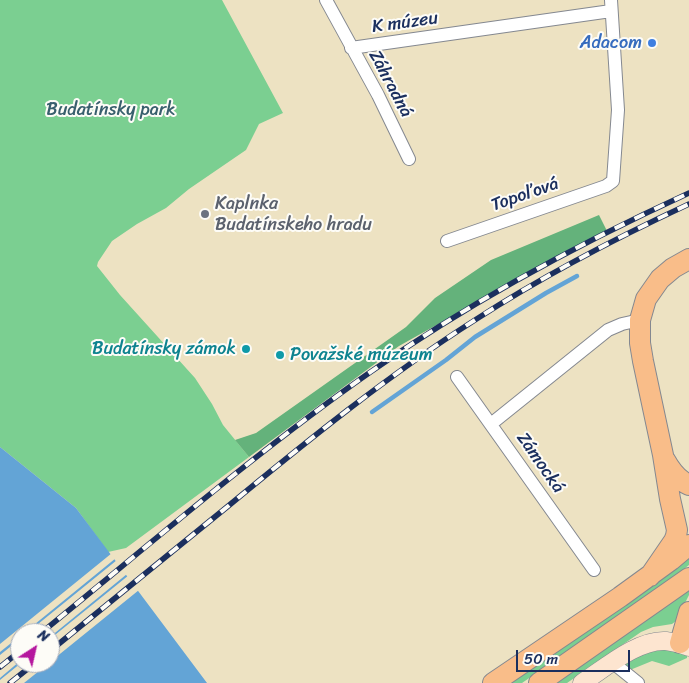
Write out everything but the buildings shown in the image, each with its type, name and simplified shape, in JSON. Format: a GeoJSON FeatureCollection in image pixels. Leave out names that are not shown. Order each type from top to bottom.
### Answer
{"type":"FeatureCollection","features":[{"type":"Feature","properties":{"kind":"main road"},"geometry":{"type":"LineString","coordinates":[[650,576],[676,536],[677,530],[643,361],[640,343],[640,320],[646,299],[660,279],[673,268],[689,259]]}},
{"type":"Feature","properties":{"kind":"main road"},"geometry":{"type":"LineString","coordinates":[[663,456],[682,482],[689,485]]}},
{"type":"Feature","properties":{"kind":"main road"},"geometry":{"type":"LineString","coordinates":[[493,683],[650,576],[689,545]]}},
{"type":"Feature","properties":{"kind":"main road"},"geometry":{"type":"LineString","coordinates":[[539,683],[689,578]]}},
{"type":"Feature","properties":{"kind":"main road"},"geometry":{"type":"LineString","coordinates":[[582,683],[636,648],[653,642],[666,641],[684,646],[689,612]]}},
{"type":"Feature","properties":{"kind":"street","name":"Záhradná"},"geometry":{"type":"LineString","coordinates":[[326,0],[378,95],[409,159]]}},
{"type":"Feature","properties":{"kind":"street","name":"K múzeu"},"geometry":{"type":"LineString","coordinates":[[351,48],[611,5]]}},
{"type":"Feature","properties":{"kind":"street","name":"Topoľová"},"geometry":{"type":"LineString","coordinates":[[447,241],[606,186],[613,181],[618,110],[611,5]]}},
{"type":"Feature","properties":{"kind":"street"},"geometry":{"type":"LineString","coordinates":[[491,424],[608,330],[622,324],[640,320]]}},
{"type":"Feature","properties":{"kind":"street","name":"Zámocká"},"geometry":{"type":"LineString","coordinates":[[457,377],[594,570]]}},
{"type":"Feature","properties":{"kind":"street"},"geometry":{"type":"LineString","coordinates":[[612,662],[638,683]]}},
{"type":"Feature","properties":{"kind":"green space","name":"Budatínsky park"},"geometry":{"type":"Polygon","coordinates":[[[0,0],[222,0],[283,113],[259,124],[246,150],[189,189],[166,208],[112,241],[98,262],[97,266],[120,295],[195,378],[223,425],[249,457],[126,548],[108,552],[76,508],[0,447],[0,0]]]}},
{"type":"Feature","properties":{"kind":"green space"},"geometry":{"type":"Polygon","coordinates":[[[599,215],[607,231],[399,346],[249,457],[235,440],[256,433],[406,327],[435,298],[491,260],[599,215]]]}},
{"type":"Feature","properties":{"kind":"green space"},"geometry":{"type":"Polygon","coordinates":[[[689,557],[689,565],[651,594],[522,683],[509,683],[689,557]]]}},
{"type":"Feature","properties":{"kind":"green space"},"geometry":{"type":"Polygon","coordinates":[[[689,589],[689,595],[676,621],[672,624],[653,627],[641,632],[567,683],[554,683],[689,589]]]}},
{"type":"Feature","properties":{"kind":"green space"},"geometry":{"type":"Polygon","coordinates":[[[666,649],[687,656],[687,658],[669,666],[652,661],[630,670],[624,665],[633,658],[666,649]]]}},
{"type":"Feature","properties":{"kind":"water"},"geometry":{"type":"Polygon","coordinates":[[[0,447],[76,508],[207,683],[0,683],[0,447]]]}},
{"type":"Feature","properties":{"kind":"pier"},"geometry":{"type":"Polygon","coordinates":[[[112,553],[116,558],[36,623],[26,623],[112,553]]]}},
{"type":"Feature","properties":{"kind":"pier"},"geometry":{"type":"Polygon","coordinates":[[[117,560],[127,574],[60,629],[60,623],[39,623],[117,560]]]}},
{"type":"Feature","properties":{"kind":"pier"},"geometry":{"type":"Polygon","coordinates":[[[129,575],[139,590],[60,654],[60,631],[129,575]]]}},
{"type":"Feature","properties":{"kind":"pier"},"geometry":{"type":"Polygon","coordinates":[[[10,636],[10,644],[0,652],[0,644],[10,636]]]}},
{"type":"Feature","properties":{"kind":"pier"},"geometry":{"type":"Polygon","coordinates":[[[10,647],[10,670],[0,678],[0,655],[10,647]]]}},
{"type":"Feature","properties":{"kind":"pier"},"geometry":{"type":"Polygon","coordinates":[[[10,672],[36,673],[24,683],[0,683],[0,680],[10,672]]]}},
{"type":"Feature","properties":{"kind":"waterway"},"geometry":{"type":"LineString","coordinates":[[372,412],[446,360],[475,337],[577,276]]}},
{"type":"Feature","properties":{"kind":"railway"},"geometry":{"type":"LineString","coordinates":[[53,623],[285,435],[407,347],[485,298],[525,276],[606,233],[689,193]]}},
{"type":"Feature","properties":{"kind":"railway"},"geometry":{"type":"LineString","coordinates":[[60,643],[317,434],[379,386],[442,341],[553,273],[634,230],[689,204]]}},
{"type":"Feature","properties":{"kind":"railway"},"geometry":{"type":"LineString","coordinates":[[0,667],[10,659]]}},
{"type":"Feature","properties":{"kind":"railway"},"geometry":{"type":"LineString","coordinates":[[10,683],[22,673]]}},
{"type":"Feature","properties":{"kind":"place","name":"Adacom"},"geometry":{"type":"Point","coordinates":[652,43]}},
{"type":"Feature","properties":{"kind":"place","name":"Kaplnka Budatínskeho hradu"},"geometry":{"type":"Point","coordinates":[205,214]}},
{"type":"Feature","properties":{"kind":"place","name":"Budatínsky zámok"},"geometry":{"type":"Point","coordinates":[246,349]}},
{"type":"Feature","properties":{"kind":"place","name":"Považské múzeum"},"geometry":{"type":"Point","coordinates":[280,355]}}]}
